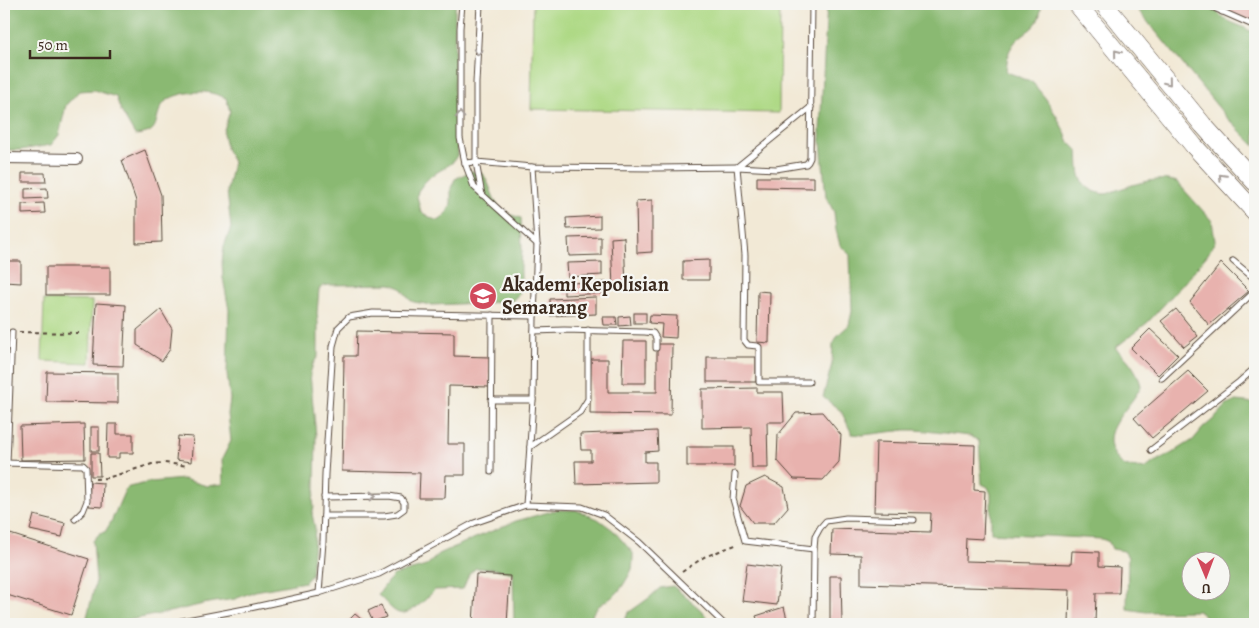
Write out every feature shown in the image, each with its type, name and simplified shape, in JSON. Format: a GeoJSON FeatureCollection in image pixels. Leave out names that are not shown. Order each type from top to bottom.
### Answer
{"type":"FeatureCollection","features":[{"type":"Feature","properties":{"kind":"highway"},"geometry":{"type":"LineString","coordinates":[[1077,4],[1194,146],[1255,212]]}},
{"type":"Feature","properties":{"kind":"highway"},"geometry":{"type":"LineString","coordinates":[[1104,4],[1203,125],[1255,182]]}},
{"type":"Feature","properties":{"kind":"street"},"geometry":{"type":"LineString","coordinates":[[4,158],[77,159]]}},
{"type":"Feature","properties":{"kind":"lane"},"geometry":{"type":"LineString","coordinates":[[462,4],[460,28],[460,138],[465,163],[474,187],[537,244]]}},
{"type":"Feature","properties":{"kind":"lane"},"geometry":{"type":"LineString","coordinates":[[480,4],[476,83],[476,162],[482,195]]}},
{"type":"Feature","properties":{"kind":"lane"},"geometry":{"type":"LineString","coordinates":[[465,163],[476,162],[532,167],[737,167],[776,169],[808,162],[810,158],[812,4]]}},
{"type":"Feature","properties":{"kind":"lane"},"geometry":{"type":"LineString","coordinates":[[1204,4],[1255,26]]}},
{"type":"Feature","properties":{"kind":"lane"},"geometry":{"type":"LineString","coordinates":[[1222,12],[1225,4]]}},
{"type":"Feature","properties":{"kind":"lane"},"geometry":{"type":"LineString","coordinates":[[737,167],[811,107]]}},
{"type":"Feature","properties":{"kind":"lane"},"geometry":{"type":"LineString","coordinates":[[526,505],[533,400],[537,244],[532,167]]}},
{"type":"Feature","properties":{"kind":"lane"},"geometry":{"type":"LineString","coordinates":[[737,167],[745,256],[744,340],[748,345],[759,347],[760,382],[809,382]]}},
{"type":"Feature","properties":{"kind":"lane"},"geometry":{"type":"LineString","coordinates":[[1233,261],[1255,279]]}},
{"type":"Feature","properties":{"kind":"lane"},"geometry":{"type":"LineString","coordinates":[[1162,378],[1255,291]]}},
{"type":"Feature","properties":{"kind":"lane"},"geometry":{"type":"LineString","coordinates":[[319,593],[333,346],[338,328],[349,317],[373,313],[534,316]]}},
{"type":"Feature","properties":{"kind":"lane"},"geometry":{"type":"LineString","coordinates":[[491,472],[492,315]]}},
{"type":"Feature","properties":{"kind":"lane"},"geometry":{"type":"LineString","coordinates":[[534,331],[588,330],[653,333],[656,338],[656,348]]}},
{"type":"Feature","properties":{"kind":"lane"},"geometry":{"type":"LineString","coordinates":[[530,447],[580,412],[588,399],[588,330]]}},
{"type":"Feature","properties":{"kind":"lane"},"geometry":{"type":"LineString","coordinates":[[12,332],[5,463],[83,465],[86,468],[86,501],[83,511],[75,518]]}},
{"type":"Feature","properties":{"kind":"lane"},"geometry":{"type":"LineString","coordinates":[[1151,450],[1255,368]]}},
{"type":"Feature","properties":{"kind":"lane"},"geometry":{"type":"LineString","coordinates":[[491,400],[533,400]]}},
{"type":"Feature","properties":{"kind":"lane"},"geometry":{"type":"LineString","coordinates":[[736,474],[733,499],[745,541],[814,548]]}},
{"type":"Feature","properties":{"kind":"lane"},"geometry":{"type":"LineString","coordinates":[[324,497],[389,496],[401,498],[404,503],[404,510],[397,514],[384,516],[324,516]]}},
{"type":"Feature","properties":{"kind":"lane"},"geometry":{"type":"LineString","coordinates":[[166,624],[319,593],[379,574],[474,523],[526,505],[582,507],[604,515],[639,542],[724,624]]}},
{"type":"Feature","properties":{"kind":"lane"},"geometry":{"type":"LineString","coordinates":[[813,624],[814,548],[820,528],[826,522],[846,518],[914,520]]}},
{"type":"Feature","properties":{"kind":"path"},"geometry":{"type":"LineString","coordinates":[[12,332],[81,333]]}},
{"type":"Feature","properties":{"kind":"path"},"geometry":{"type":"LineString","coordinates":[[86,479],[108,478],[152,464],[188,466]]}},
{"type":"Feature","properties":{"kind":"path"},"geometry":{"type":"LineString","coordinates":[[675,576],[704,557],[745,541]]}},
{"type":"Feature","properties":{"kind":"green space"},"geometry":{"type":"Polygon","coordinates":[[[4,4],[456,4],[454,98],[458,154],[452,163],[431,176],[424,183],[417,196],[421,212],[435,220],[440,220],[447,213],[451,204],[451,188],[455,179],[471,171],[483,174],[499,207],[506,213],[521,218],[522,250],[519,294],[511,302],[432,305],[410,300],[401,288],[391,284],[329,285],[319,289],[317,313],[318,356],[310,374],[316,436],[315,490],[312,514],[315,528],[311,575],[305,582],[255,591],[235,599],[135,619],[93,624],[89,622],[87,617],[96,581],[93,541],[100,533],[105,532],[125,490],[129,487],[151,482],[183,479],[207,486],[223,484],[222,459],[231,441],[227,373],[229,310],[222,262],[224,246],[231,228],[227,191],[233,162],[226,148],[223,133],[230,111],[226,98],[217,94],[206,92],[186,93],[172,97],[163,104],[155,125],[150,132],[135,135],[121,111],[116,97],[94,90],[79,91],[66,105],[59,135],[51,145],[20,150],[4,150],[4,4]]]}},
{"type":"Feature","properties":{"kind":"green space"},"geometry":{"type":"Polygon","coordinates":[[[533,4],[780,4],[779,113],[531,109],[533,4]]]}},
{"type":"Feature","properties":{"kind":"green space"},"geometry":{"type":"Polygon","coordinates":[[[827,4],[1041,4],[1038,20],[1015,42],[1010,50],[1006,72],[1033,83],[1046,99],[1069,142],[1078,151],[1080,175],[1085,185],[1095,192],[1106,194],[1149,181],[1170,180],[1177,182],[1212,221],[1215,241],[1208,254],[1148,322],[1115,348],[1131,365],[1141,386],[1114,425],[1110,444],[1114,455],[1124,466],[1145,469],[1193,440],[1227,405],[1236,401],[1255,403],[1255,624],[1216,624],[1198,611],[1146,612],[1127,609],[1128,557],[1124,551],[1112,549],[1109,542],[1102,539],[991,533],[991,494],[988,487],[982,484],[979,441],[970,436],[917,430],[863,435],[852,434],[841,411],[823,397],[832,364],[833,344],[838,335],[849,325],[852,311],[850,255],[840,245],[834,212],[826,197],[820,131],[827,4]]]}},
{"type":"Feature","properties":{"kind":"green space"},"geometry":{"type":"Polygon","coordinates":[[[1133,4],[1219,4],[1218,13],[1225,19],[1250,31],[1255,29],[1255,146],[1228,119],[1133,4]]]}},
{"type":"Feature","properties":{"kind":"green space"},"geometry":{"type":"Polygon","coordinates":[[[44,300],[92,301],[90,363],[42,361],[44,300]]]}},
{"type":"Feature","properties":{"kind":"green space"},"geometry":{"type":"Polygon","coordinates":[[[556,510],[576,510],[598,519],[613,530],[633,553],[632,569],[621,589],[595,609],[592,618],[593,624],[514,624],[513,573],[495,569],[476,568],[469,574],[463,589],[435,590],[409,612],[399,613],[378,595],[394,575],[426,566],[439,554],[516,521],[556,510]]]}},
{"type":"Feature","properties":{"kind":"green space"},"geometry":{"type":"Polygon","coordinates":[[[673,586],[700,609],[712,624],[624,624],[628,613],[660,588],[673,586]]]}},
{"type":"Feature","properties":{"kind":"building"},"geometry":{"type":"Polygon","coordinates":[[[1230,4],[1255,4],[1255,24],[1226,12],[1230,4]]]}},
{"type":"Feature","properties":{"kind":"building"},"geometry":{"type":"Polygon","coordinates":[[[145,150],[161,195],[162,242],[136,243],[136,201],[122,160],[145,150]]]}},
{"type":"Feature","properties":{"kind":"building"},"geometry":{"type":"Polygon","coordinates":[[[22,173],[45,173],[46,182],[22,182],[22,173]]]}},
{"type":"Feature","properties":{"kind":"building"},"geometry":{"type":"Polygon","coordinates":[[[757,177],[814,177],[814,188],[757,187],[757,177]]]}},
{"type":"Feature","properties":{"kind":"building"},"geometry":{"type":"Polygon","coordinates":[[[47,188],[48,198],[25,199],[25,189],[47,188]]]}},
{"type":"Feature","properties":{"kind":"building"},"geometry":{"type":"Polygon","coordinates":[[[652,200],[652,252],[637,253],[636,201],[652,200]]]}},
{"type":"Feature","properties":{"kind":"building"},"geometry":{"type":"Polygon","coordinates":[[[44,203],[45,213],[22,214],[22,204],[44,203]]]}},
{"type":"Feature","properties":{"kind":"building"},"geometry":{"type":"Polygon","coordinates":[[[600,216],[600,228],[567,229],[566,218],[600,216]]]}},
{"type":"Feature","properties":{"kind":"building"},"geometry":{"type":"Polygon","coordinates":[[[601,237],[601,255],[569,256],[568,238],[601,237]]]}},
{"type":"Feature","properties":{"kind":"building"},"geometry":{"type":"Polygon","coordinates":[[[624,237],[626,288],[613,288],[611,238],[624,237]]]}},
{"type":"Feature","properties":{"kind":"building"},"geometry":{"type":"Polygon","coordinates":[[[709,260],[709,280],[683,280],[683,261],[709,260]]]}},
{"type":"Feature","properties":{"kind":"building"},"geometry":{"type":"Polygon","coordinates":[[[4,261],[21,261],[21,283],[4,282],[4,261]]]}},
{"type":"Feature","properties":{"kind":"building"},"geometry":{"type":"Polygon","coordinates":[[[602,262],[602,275],[568,277],[567,263],[602,262]]]}},
{"type":"Feature","properties":{"kind":"building"},"geometry":{"type":"Polygon","coordinates":[[[1221,263],[1249,291],[1209,325],[1190,302],[1221,263]]]}},
{"type":"Feature","properties":{"kind":"building"},"geometry":{"type":"Polygon","coordinates":[[[46,267],[110,267],[110,295],[46,295],[46,267]]]}},
{"type":"Feature","properties":{"kind":"building"},"geometry":{"type":"Polygon","coordinates":[[[607,282],[608,293],[564,295],[564,283],[607,282]]]}},
{"type":"Feature","properties":{"kind":"building"},"geometry":{"type":"Polygon","coordinates":[[[758,291],[770,292],[769,343],[757,342],[758,291]]]}},
{"type":"Feature","properties":{"kind":"building"},"geometry":{"type":"Polygon","coordinates":[[[596,297],[596,314],[550,316],[550,299],[596,297]]]}},
{"type":"Feature","properties":{"kind":"building"},"geometry":{"type":"Polygon","coordinates":[[[96,303],[126,305],[123,366],[93,365],[96,303]]]}},
{"type":"Feature","properties":{"kind":"building"},"geometry":{"type":"Polygon","coordinates":[[[1176,309],[1198,336],[1184,347],[1161,321],[1176,309]]]}},
{"type":"Feature","properties":{"kind":"building"},"geometry":{"type":"Polygon","coordinates":[[[161,310],[172,329],[170,349],[162,361],[137,345],[137,330],[161,310]]]}},
{"type":"Feature","properties":{"kind":"building"},"geometry":{"type":"Polygon","coordinates":[[[634,313],[646,313],[646,323],[634,323],[634,313]]]}},
{"type":"Feature","properties":{"kind":"building"},"geometry":{"type":"Polygon","coordinates":[[[650,315],[677,316],[676,338],[661,337],[662,324],[649,323],[650,315]]]}},
{"type":"Feature","properties":{"kind":"building"},"geometry":{"type":"Polygon","coordinates":[[[630,316],[631,325],[619,326],[619,317],[630,316]]]}},
{"type":"Feature","properties":{"kind":"building"},"geometry":{"type":"Polygon","coordinates":[[[603,317],[616,317],[617,325],[604,325],[603,317]]]}},
{"type":"Feature","properties":{"kind":"building"},"geometry":{"type":"Polygon","coordinates":[[[1150,329],[1178,355],[1158,375],[1131,348],[1150,329]]]}},
{"type":"Feature","properties":{"kind":"building"},"geometry":{"type":"Polygon","coordinates":[[[357,331],[454,333],[454,356],[490,357],[490,387],[449,386],[448,444],[465,444],[465,475],[446,475],[445,498],[419,498],[420,473],[342,471],[344,356],[356,356],[357,331]]]}},
{"type":"Feature","properties":{"kind":"building"},"geometry":{"type":"Polygon","coordinates":[[[623,341],[646,341],[646,383],[622,383],[623,341]]]}},
{"type":"Feature","properties":{"kind":"building"},"geometry":{"type":"Polygon","coordinates":[[[657,344],[672,344],[671,415],[590,414],[591,359],[608,359],[608,392],[657,392],[657,344]]]}},
{"type":"Feature","properties":{"kind":"building"},"geometry":{"type":"Polygon","coordinates":[[[707,357],[756,357],[756,382],[707,382],[707,357]]]}},
{"type":"Feature","properties":{"kind":"building"},"geometry":{"type":"Polygon","coordinates":[[[1188,371],[1208,391],[1152,438],[1134,418],[1188,371]]]}},
{"type":"Feature","properties":{"kind":"building"},"geometry":{"type":"Polygon","coordinates":[[[47,372],[118,373],[118,403],[46,402],[47,372]]]}},
{"type":"Feature","properties":{"kind":"building"},"geometry":{"type":"Polygon","coordinates":[[[757,388],[757,392],[783,392],[784,422],[767,422],[768,468],[752,468],[751,427],[702,428],[702,389],[757,388]]]}},
{"type":"Feature","properties":{"kind":"building"},"geometry":{"type":"Polygon","coordinates":[[[822,412],[841,435],[839,462],[823,480],[794,479],[777,460],[778,435],[796,413],[822,412]]]}},
{"type":"Feature","properties":{"kind":"building"},"geometry":{"type":"Polygon","coordinates":[[[84,424],[85,459],[21,460],[20,426],[84,424]]]}},
{"type":"Feature","properties":{"kind":"building"},"geometry":{"type":"Polygon","coordinates":[[[108,424],[117,424],[117,434],[133,434],[133,453],[119,453],[119,458],[107,458],[108,424]]]}},
{"type":"Feature","properties":{"kind":"building"},"geometry":{"type":"Polygon","coordinates":[[[91,427],[99,427],[99,451],[91,451],[91,427]]]}},
{"type":"Feature","properties":{"kind":"building"},"geometry":{"type":"Polygon","coordinates":[[[657,431],[658,451],[645,452],[645,462],[656,462],[656,482],[576,484],[575,461],[591,461],[591,450],[581,450],[580,434],[657,431]]]}},
{"type":"Feature","properties":{"kind":"building"},"geometry":{"type":"Polygon","coordinates":[[[178,436],[193,437],[191,462],[176,460],[178,436]]]}},
{"type":"Feature","properties":{"kind":"building"},"geometry":{"type":"Polygon","coordinates":[[[876,442],[975,445],[974,490],[985,491],[983,539],[966,538],[965,561],[1071,564],[1072,551],[1099,552],[1099,566],[1120,567],[1119,593],[1096,593],[1095,624],[1069,624],[1070,590],[861,584],[861,555],[831,554],[832,529],[930,532],[931,513],[874,512],[876,442]]]}},
{"type":"Feature","properties":{"kind":"building"},"geometry":{"type":"Polygon","coordinates":[[[687,447],[734,447],[734,466],[687,466],[687,447]]]}},
{"type":"Feature","properties":{"kind":"building"},"geometry":{"type":"Polygon","coordinates":[[[91,453],[99,453],[100,476],[91,476],[91,453]]]}},
{"type":"Feature","properties":{"kind":"building"},"geometry":{"type":"Polygon","coordinates":[[[765,477],[784,487],[788,507],[774,523],[753,523],[740,506],[746,486],[765,477]]]}},
{"type":"Feature","properties":{"kind":"building"},"geometry":{"type":"Polygon","coordinates":[[[90,482],[103,483],[102,507],[89,506],[90,482]]]}},
{"type":"Feature","properties":{"kind":"building"},"geometry":{"type":"Polygon","coordinates":[[[34,515],[65,523],[62,537],[30,530],[34,515]]]}},
{"type":"Feature","properties":{"kind":"building"},"geometry":{"type":"Polygon","coordinates":[[[4,532],[89,559],[71,615],[4,594],[4,532]]]}},
{"type":"Feature","properties":{"kind":"building"},"geometry":{"type":"Polygon","coordinates":[[[747,564],[781,568],[777,605],[742,601],[747,564]]]}},
{"type":"Feature","properties":{"kind":"building"},"geometry":{"type":"Polygon","coordinates":[[[476,574],[510,576],[507,624],[473,624],[476,574]]]}},
{"type":"Feature","properties":{"kind":"building"},"geometry":{"type":"Polygon","coordinates":[[[830,576],[841,576],[842,623],[830,623],[830,576]]]}},
{"type":"Feature","properties":{"kind":"building"},"geometry":{"type":"Polygon","coordinates":[[[381,605],[386,617],[373,622],[368,611],[381,605]]]}},
{"type":"Feature","properties":{"kind":"building"},"geometry":{"type":"Polygon","coordinates":[[[784,607],[787,624],[759,624],[756,616],[784,607]]]}},
{"type":"Feature","properties":{"kind":"building"},"geometry":{"type":"Polygon","coordinates":[[[355,614],[367,624],[350,624],[347,622],[355,614]]]}},
{"type":"Feature","properties":{"kind":"place","name":"Akademi Kepolisian Semarang"},"geometry":{"type":"Point","coordinates":[483,296]}}]}
